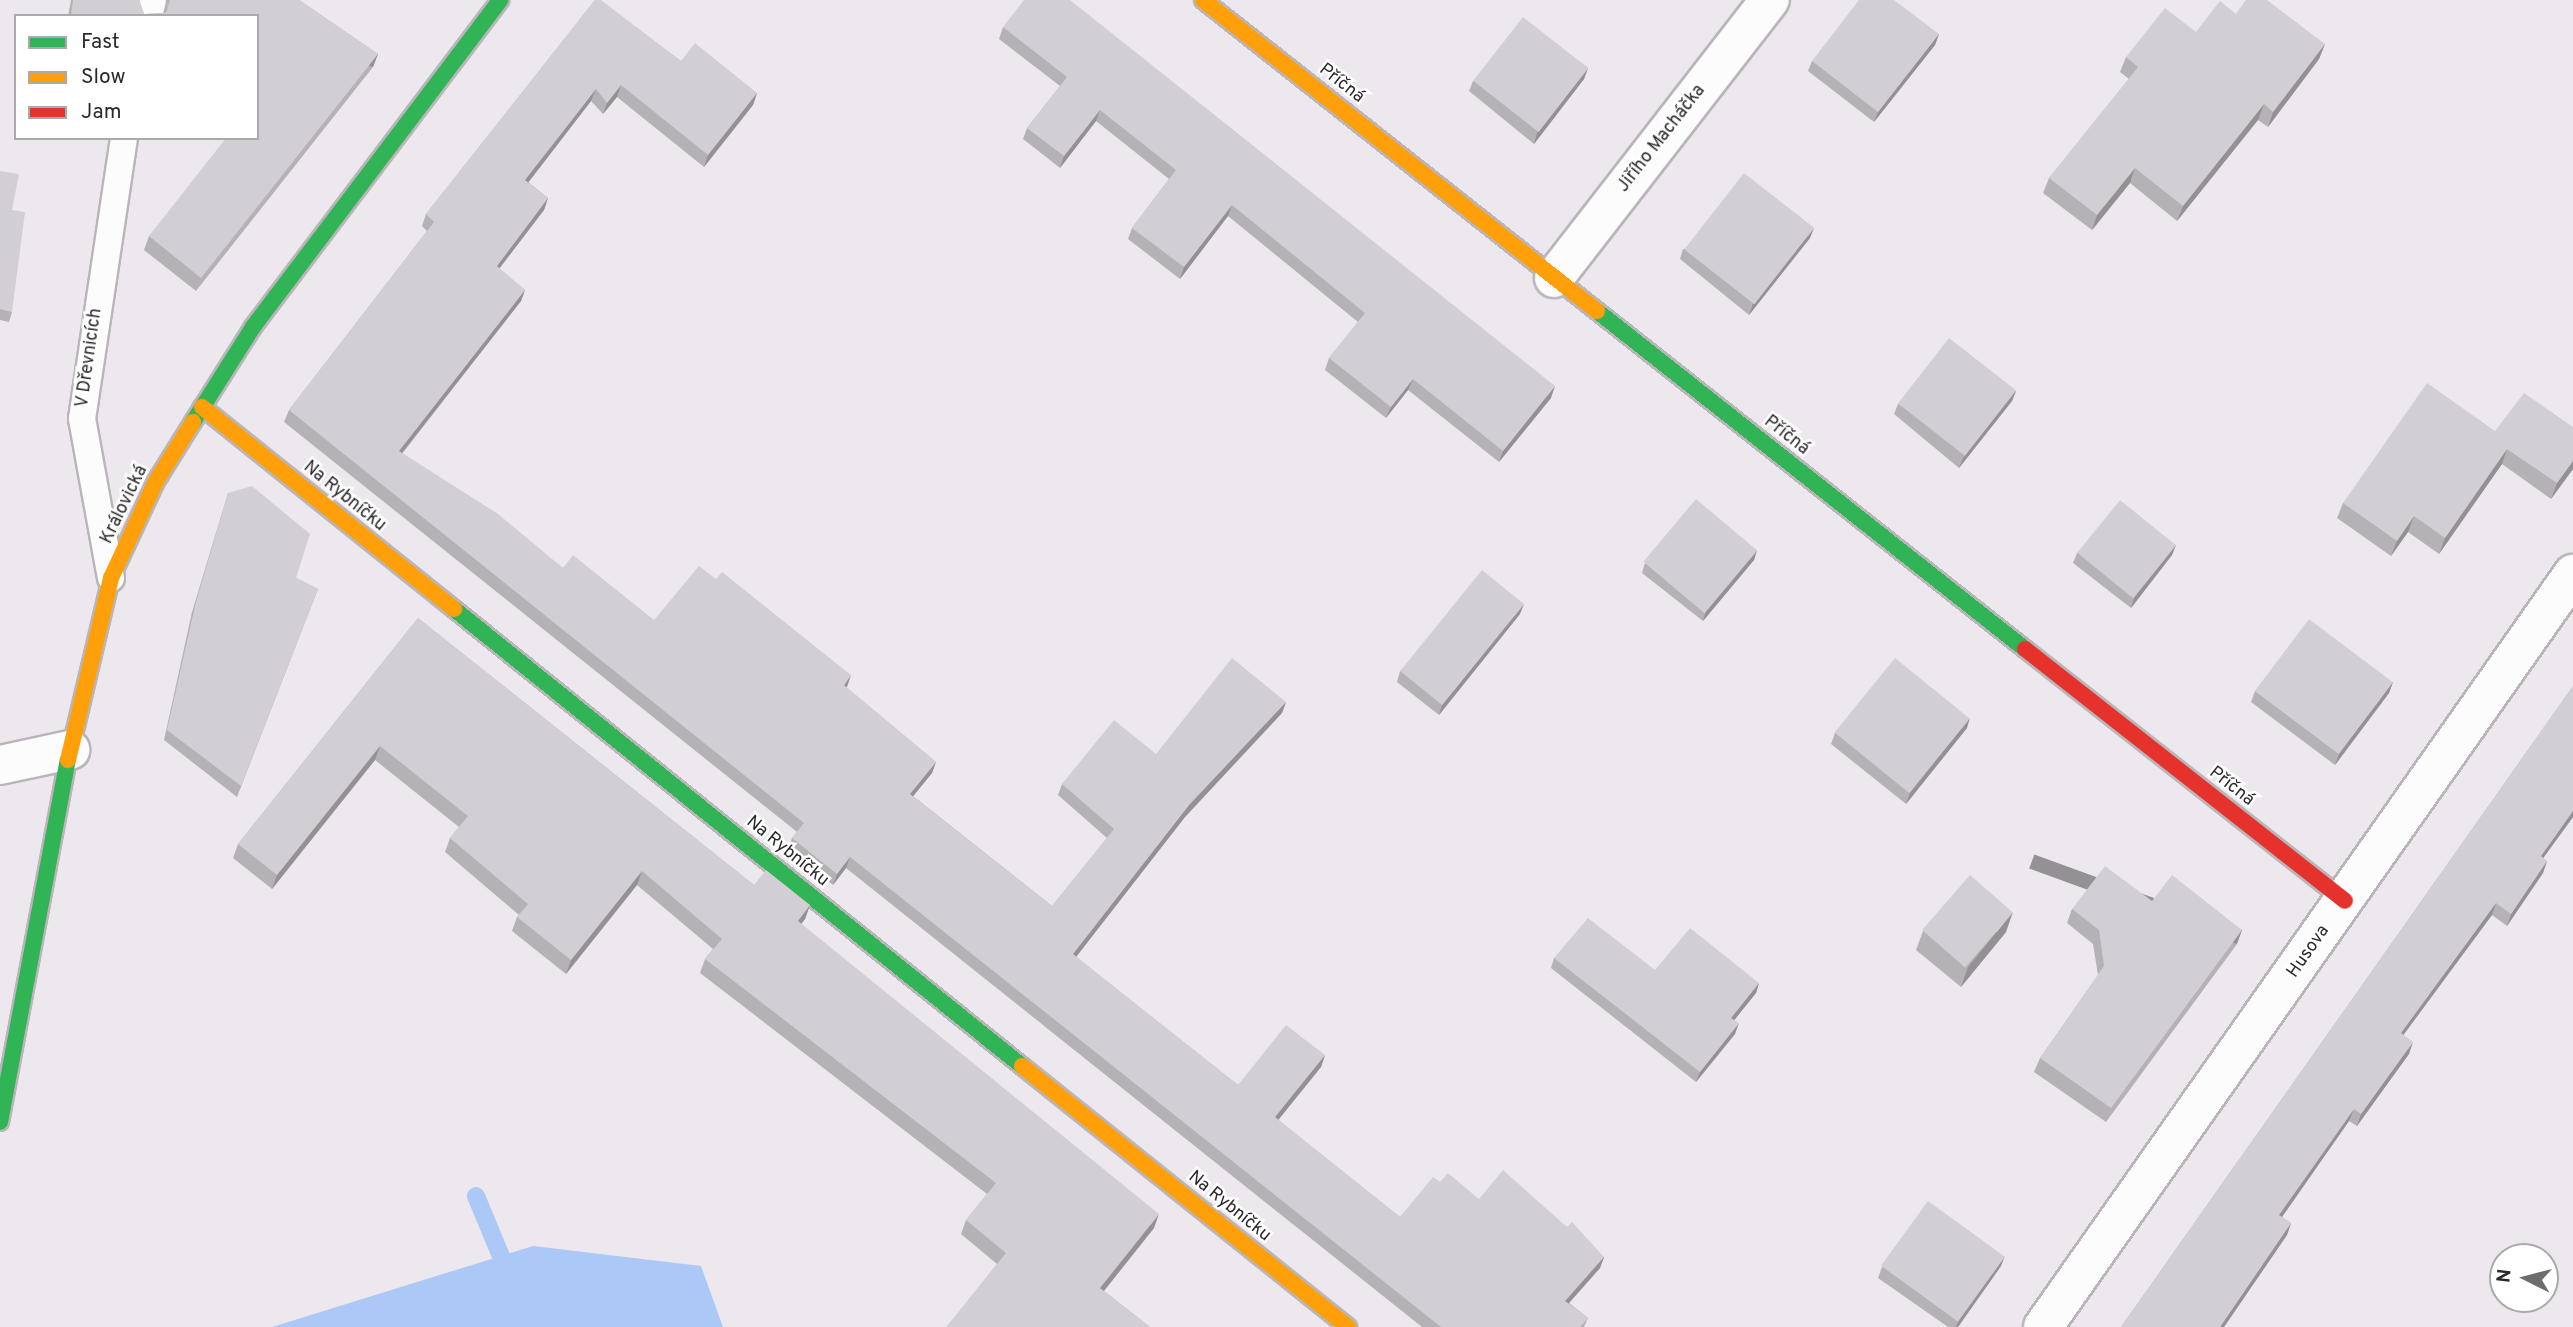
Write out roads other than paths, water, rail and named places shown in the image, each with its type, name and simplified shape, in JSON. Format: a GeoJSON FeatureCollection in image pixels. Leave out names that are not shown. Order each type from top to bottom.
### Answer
{"type":"FeatureCollection","features":[{"type":"Feature","properties":{"kind":"street","name":"Královická"},"geometry":{"type":"LineString","coordinates":[[0,1122],[71,750],[111,578],[155,483],[253,327],[500,0]]}},
{"type":"Feature","properties":{"kind":"street","name":"Příčná"},"geometry":{"type":"LineString","coordinates":[[1203,0],[2345,901]]}},
{"type":"Feature","properties":{"kind":"street","name":"Jiřího Macháčka"},"geometry":{"type":"LineString","coordinates":[[1554,278],[1769,0]]}},
{"type":"Feature","properties":{"kind":"street","name":"Na Rybníčku"},"geometry":{"type":"LineString","coordinates":[[201,407],[1348,1327]]}},
{"type":"Feature","properties":{"kind":"street","name":"Husova"},"geometry":{"type":"LineString","coordinates":[[2043,1327],[2573,574]]}},
{"type":"Feature","properties":{"kind":"street"},"geometry":{"type":"LineString","coordinates":[[0,765],[71,750]]}},
{"type":"Feature","properties":{"kind":"lane","name":"V Dřevnicích"},"geometry":{"type":"LineString","coordinates":[[111,578],[82,419],[124,140]]}},
{"type":"Feature","properties":{"kind":"water"},"geometry":{"type":"Polygon","coordinates":[[[533,1246],[701,1266],[723,1327],[272,1327],[533,1246]]]}},
{"type":"Feature","properties":{"kind":"waterway"},"geometry":{"type":"LineString","coordinates":[[476,1196],[510,1278]]}}]}
